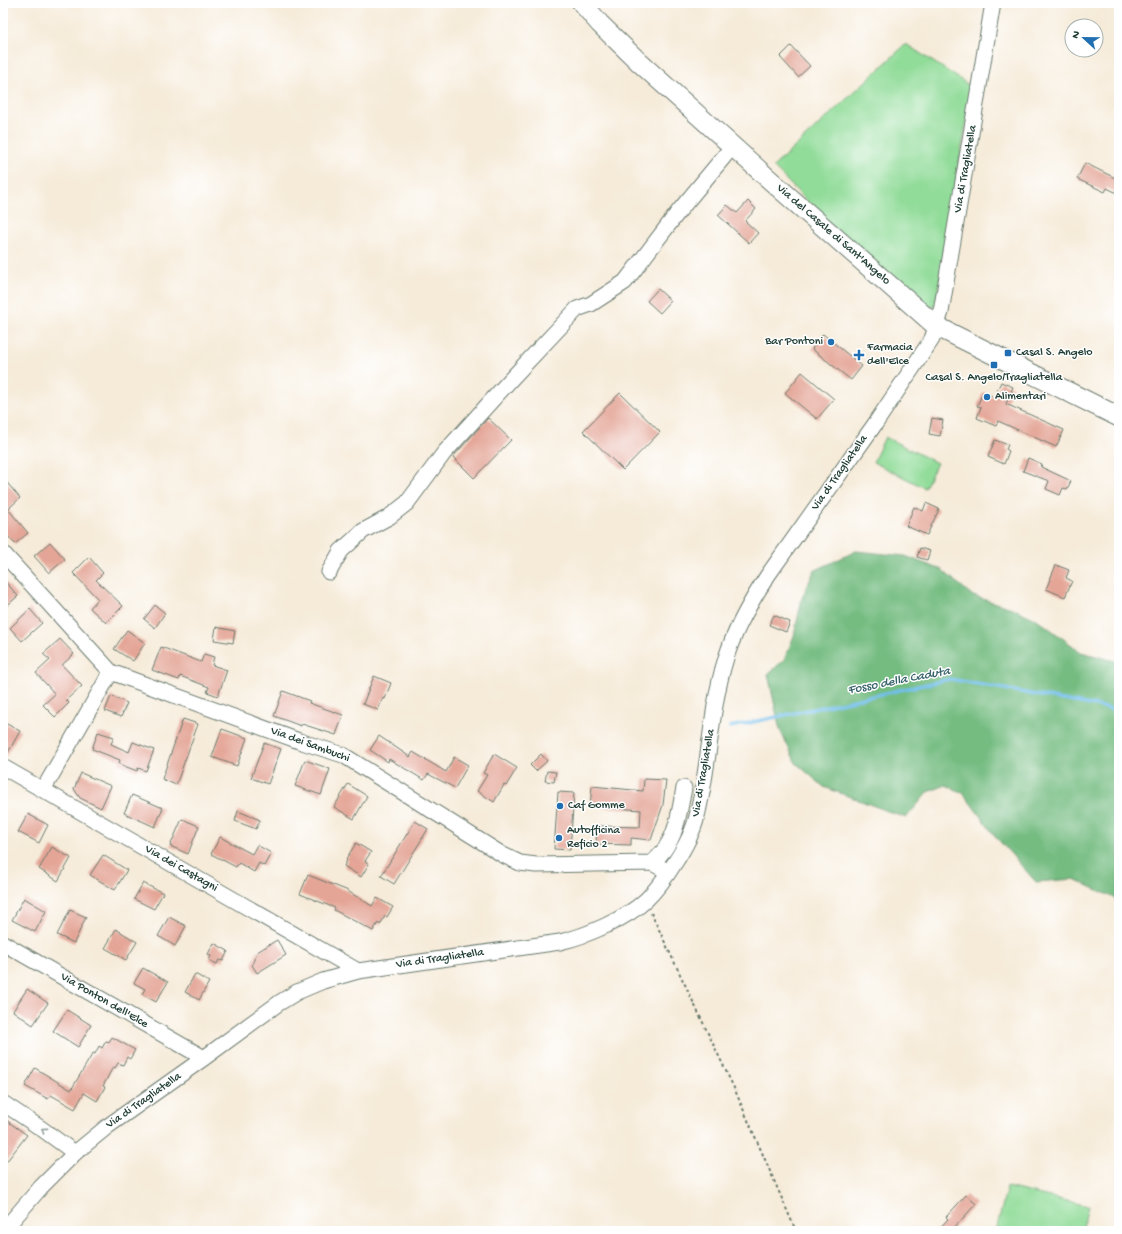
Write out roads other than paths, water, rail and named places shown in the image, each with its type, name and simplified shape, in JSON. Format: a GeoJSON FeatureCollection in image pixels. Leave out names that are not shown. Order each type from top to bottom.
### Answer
{"type":"FeatureCollection","features":[{"type":"Feature","properties":{"kind":"main road","name":"Via del Casale di Sant'Angelo"},"geometry":{"type":"LineString","coordinates":[[582,3],[600,24],[639,62],[732,147],[936,326],[1119,417]]}},
{"type":"Feature","properties":{"kind":"street","name":"Via di Tragliatella"},"geometry":{"type":"LineString","coordinates":[[3,1231],[40,1187],[108,1126],[261,1016],[297,992],[323,981],[358,971],[560,942],[581,937],[600,929],[645,901],[669,872],[685,848],[697,816],[719,688],[726,658],[738,627],[768,574],[876,424],[932,339],[941,312],[993,3]]}},
{"type":"Feature","properties":{"kind":"street"},"geometry":{"type":"LineString","coordinates":[[329,572],[341,551],[363,531],[389,517],[407,503],[444,453],[577,309],[591,304],[625,282],[679,211],[732,147]]}},
{"type":"Feature","properties":{"kind":"street","name":"Via dei Sambuchi"},"geometry":{"type":"LineString","coordinates":[[3,553],[111,672],[299,741],[343,755],[503,855],[520,863],[536,865],[652,863],[669,872]]}},
{"type":"Feature","properties":{"kind":"street"},"geometry":{"type":"LineString","coordinates":[[43,790],[111,672]]}},
{"type":"Feature","properties":{"kind":"street","name":"Via dei Castagni"},"geometry":{"type":"LineString","coordinates":[[3,767],[358,971]]}},
{"type":"Feature","properties":{"kind":"street"},"geometry":{"type":"LineString","coordinates":[[652,863],[665,850],[672,839],[677,823],[684,788]]}},
{"type":"Feature","properties":{"kind":"street","name":"Via Ponton dell'Elce"},"geometry":{"type":"LineString","coordinates":[[3,943],[204,1058]]}},
{"type":"Feature","properties":{"kind":"street"},"geometry":{"type":"LineString","coordinates":[[3,1103],[42,1129],[75,1154]]}},
{"type":"Feature","properties":{"kind":"waterway","name":"Fosso della Caduta"},"geometry":{"type":"LineString","coordinates":[[730,727],[950,679],[1107,708],[1119,713]]}},
{"type":"Feature","properties":{"kind":"place","name":"Bar Pontoni"},"geometry":{"type":"Point","coordinates":[831,342]}},
{"type":"Feature","properties":{"kind":"place","name":"Casal S. Angelo"},"geometry":{"type":"Point","coordinates":[1008,353]}},
{"type":"Feature","properties":{"kind":"place","name":"Farmacia dell'Elce"},"geometry":{"type":"Point","coordinates":[859,355]}},
{"type":"Feature","properties":{"kind":"place","name":"Casal S. Angelo/Tragliatella"},"geometry":{"type":"Point","coordinates":[994,365]}},
{"type":"Feature","properties":{"kind":"place","name":"Alimentari"},"geometry":{"type":"Point","coordinates":[987,397]}},
{"type":"Feature","properties":{"kind":"place","name":"Caf Gomme"},"geometry":{"type":"Point","coordinates":[560,806]}},
{"type":"Feature","properties":{"kind":"place","name":"Autofficina Reficio 2"},"geometry":{"type":"Point","coordinates":[559,838]}}]}
